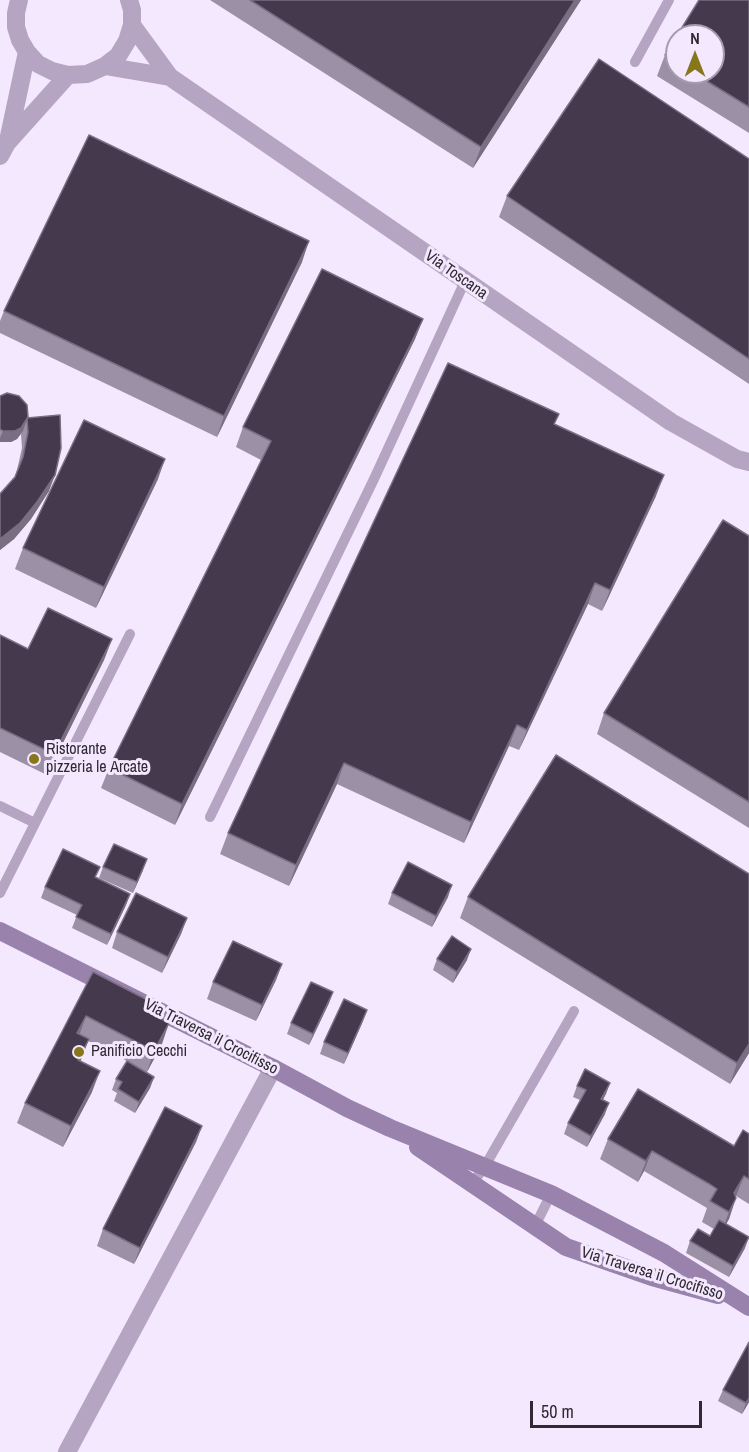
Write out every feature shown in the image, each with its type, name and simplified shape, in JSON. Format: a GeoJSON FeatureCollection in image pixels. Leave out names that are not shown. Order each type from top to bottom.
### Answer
{"type":"FeatureCollection","features":[{"type":"Feature","properties":{"kind":"street"},"geometry":{"type":"LineString","coordinates":[[12,4],[20,40],[27,52],[38,64],[68,75],[87,74],[105,66],[118,56],[127,41],[132,25],[129,0]]}},
{"type":"Feature","properties":{"kind":"street","name":"Via Toscana"},"geometry":{"type":"LineString","coordinates":[[132,25],[170,77],[671,422],[737,459],[749,462]]}},
{"type":"Feature","properties":{"kind":"street"},"geometry":{"type":"LineString","coordinates":[[4,149],[27,52]]}},
{"type":"Feature","properties":{"kind":"street","name":"Via Toscana"},"geometry":{"type":"LineString","coordinates":[[105,66],[170,77]]}},
{"type":"Feature","properties":{"kind":"street"},"geometry":{"type":"LineString","coordinates":[[4,149],[68,75]]}},
{"type":"Feature","properties":{"kind":"street","name":"Via Traversa il Crocifisso"},"geometry":{"type":"LineString","coordinates":[[0,931],[390,1128],[551,1194],[658,1265],[742,1303]]}},
{"type":"Feature","properties":{"kind":"street"},"geometry":{"type":"LineString","coordinates":[[67,1452],[273,1068]]}},
{"type":"Feature","properties":{"kind":"street","name":"Via Traversa il Crocifisso"},"geometry":{"type":"LineString","coordinates":[[390,1128],[566,1247],[658,1265],[742,1303]]}},
{"type":"Feature","properties":{"kind":"lane"},"geometry":{"type":"LineString","coordinates":[[635,62],[669,0]]}},
{"type":"Feature","properties":{"kind":"lane"},"geometry":{"type":"LineString","coordinates":[[210,817],[374,479],[465,281]]}},
{"type":"Feature","properties":{"kind":"lane"},"geometry":{"type":"LineString","coordinates":[[0,893],[130,634]]}},
{"type":"Feature","properties":{"kind":"lane"},"geometry":{"type":"LineString","coordinates":[[0,806],[35,824]]}},
{"type":"Feature","properties":{"kind":"lane"},"geometry":{"type":"LineString","coordinates":[[472,1184],[485,1166],[574,1011]]}},
{"type":"Feature","properties":{"kind":"lane"},"geometry":{"type":"LineString","coordinates":[[535,1226],[551,1194]]}},
{"type":"Feature","properties":{"kind":"building"},"geometry":{"type":"Polygon","coordinates":[[[250,0],[575,0],[481,147],[250,0]]]}},
{"type":"Feature","properties":{"kind":"building"},"geometry":{"type":"Polygon","coordinates":[[[699,0],[749,0],[749,107],[712,84],[725,84],[725,24],[684,24],[699,0]]]}},
{"type":"Feature","properties":{"kind":"building"},"geometry":{"type":"Polygon","coordinates":[[[599,59],[749,159],[749,359],[507,196],[599,59]]]}},
{"type":"Feature","properties":{"kind":"building"},"geometry":{"type":"Polygon","coordinates":[[[89,135],[309,241],[224,416],[4,311],[89,135]]]}},
{"type":"Feature","properties":{"kind":"building"},"geometry":{"type":"Polygon","coordinates":[[[322,269],[423,319],[182,804],[109,768],[271,441],[243,427],[322,269]]]}},
{"type":"Feature","properties":{"kind":"building"},"geometry":{"type":"Polygon","coordinates":[[[448,363],[559,414],[554,424],[664,475],[610,590],[595,583],[527,730],[517,725],[471,822],[344,763],[296,865],[228,833],[448,363]]]}},
{"type":"Feature","properties":{"kind":"building"},"geometry":{"type":"Polygon","coordinates":[[[7,393],[19,396],[27,405],[28,417],[21,428],[15,431],[0,429],[0,396],[7,393]]]}},
{"type":"Feature","properties":{"kind":"building"},"geometry":{"type":"Polygon","coordinates":[[[60,415],[61,448],[55,475],[20,523],[0,539],[0,494],[15,477],[23,457],[28,432],[27,418],[60,415]]]}},
{"type":"Feature","properties":{"kind":"building"},"geometry":{"type":"Polygon","coordinates":[[[84,420],[165,459],[104,587],[23,548],[84,420]]]}},
{"type":"Feature","properties":{"kind":"building"},"geometry":{"type":"Polygon","coordinates":[[[723,520],[749,536],[749,802],[604,713],[723,520]]]}},
{"type":"Feature","properties":{"kind":"building"},"geometry":{"type":"Polygon","coordinates":[[[48,608],[112,639],[54,754],[0,728],[0,635],[28,649],[48,608]]]}},
{"type":"Feature","properties":{"kind":"building"},"geometry":{"type":"Polygon","coordinates":[[[556,755],[749,874],[749,1044],[737,1063],[468,897],[556,755]]]}},
{"type":"Feature","properties":{"kind":"building"},"geometry":{"type":"Polygon","coordinates":[[[114,844],[147,859],[137,882],[103,867],[114,844]]]}},
{"type":"Feature","properties":{"kind":"building"},"geometry":{"type":"Polygon","coordinates":[[[63,849],[100,867],[95,877],[130,894],[111,934],[76,917],[82,905],[45,887],[63,849]]]}},
{"type":"Feature","properties":{"kind":"building"},"geometry":{"type":"Polygon","coordinates":[[[408,862],[452,885],[436,916],[392,893],[408,862]]]}},
{"type":"Feature","properties":{"kind":"building"},"geometry":{"type":"Polygon","coordinates":[[[136,893],[187,918],[168,957],[117,932],[136,893]]]}},
{"type":"Feature","properties":{"kind":"building"},"geometry":{"type":"Polygon","coordinates":[[[452,936],[471,949],[457,972],[437,959],[452,936]]]}},
{"type":"Feature","properties":{"kind":"building"},"geometry":{"type":"Polygon","coordinates":[[[233,941],[282,964],[262,1005],[213,982],[233,941]]]}},
{"type":"Feature","properties":{"kind":"building"},"geometry":{"type":"Polygon","coordinates":[[[93,972],[157,1005],[152,1014],[169,1023],[154,1051],[86,1016],[77,1033],[89,1039],[78,1060],[100,1071],[71,1126],[25,1103],[93,972]]]}},
{"type":"Feature","properties":{"kind":"building"},"geometry":{"type":"Polygon","coordinates":[[[311,982],[333,992],[313,1034],[291,1023],[311,982]]]}},
{"type":"Feature","properties":{"kind":"building"},"geometry":{"type":"Polygon","coordinates":[[[344,999],[367,1010],[348,1053],[324,1042],[344,999]]]}},
{"type":"Feature","properties":{"kind":"building"},"geometry":{"type":"Polygon","coordinates":[[[127,1061],[154,1077],[139,1102],[118,1089],[122,1082],[116,1079],[127,1061]]]}},
{"type":"Feature","properties":{"kind":"building"},"geometry":{"type":"Polygon","coordinates":[[[585,1069],[610,1083],[601,1099],[609,1103],[591,1136],[568,1123],[586,1090],[577,1086],[585,1069]]]}},
{"type":"Feature","properties":{"kind":"building"},"geometry":{"type":"Polygon","coordinates":[[[638,1089],[734,1146],[743,1130],[749,1134],[749,1179],[744,1176],[734,1193],[736,1198],[729,1212],[710,1201],[717,1189],[711,1185],[652,1151],[646,1161],[608,1139],[638,1089]]]}},
{"type":"Feature","properties":{"kind":"building"},"geometry":{"type":"Polygon","coordinates":[[[165,1107],[202,1126],[140,1248],[103,1229],[165,1107]]]}},
{"type":"Feature","properties":{"kind":"building"},"geometry":{"type":"Polygon","coordinates":[[[719,1220],[749,1237],[733,1266],[690,1241],[698,1229],[710,1236],[719,1220]]]}},
{"type":"Feature","properties":{"kind":"building"},"geometry":{"type":"Polygon","coordinates":[[[749,1342],[749,1398],[746,1403],[723,1390],[749,1342]]]}},
{"type":"Feature","properties":{"kind":"place","name":"Ristorante pizzeria le Arcate"},"geometry":{"type":"Point","coordinates":[34,759]}},
{"type":"Feature","properties":{"kind":"place","name":"Panificio Cecchi"},"geometry":{"type":"Point","coordinates":[79,1052]}}]}
